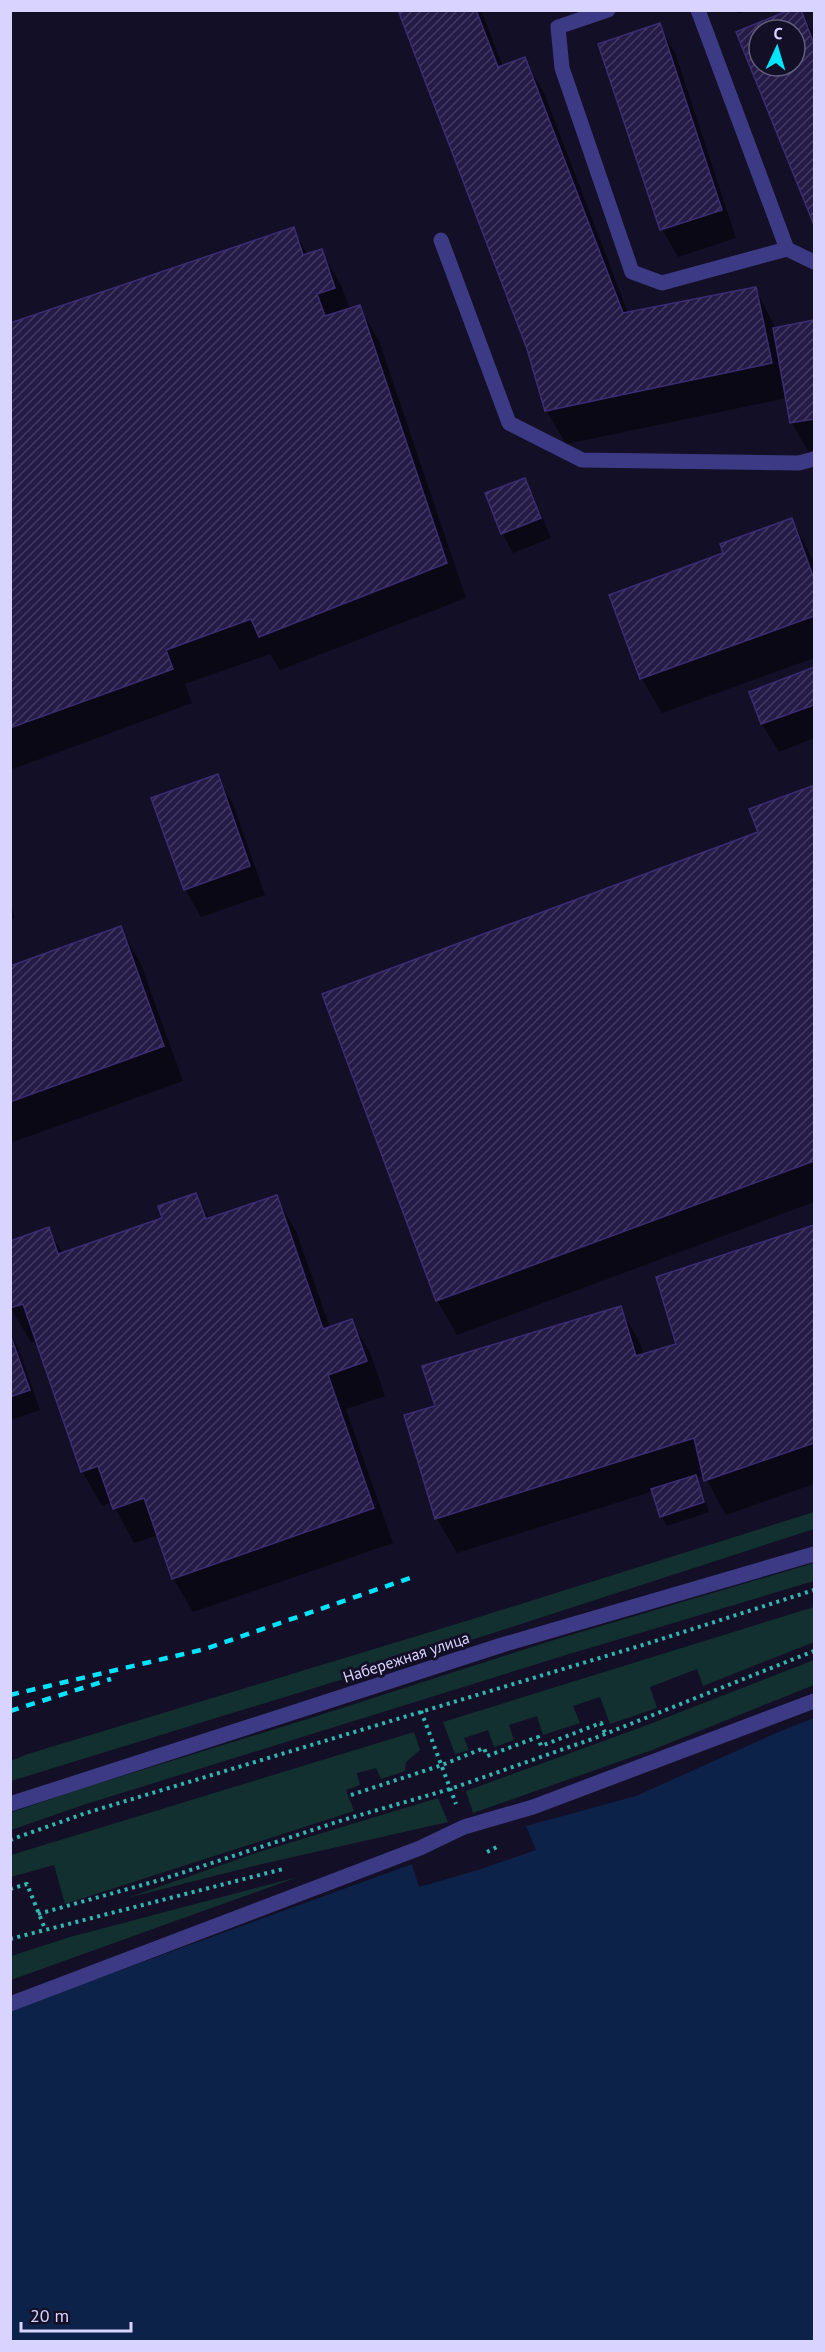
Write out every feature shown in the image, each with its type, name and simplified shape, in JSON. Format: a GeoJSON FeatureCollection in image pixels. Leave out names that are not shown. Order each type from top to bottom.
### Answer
{"type":"FeatureCollection","features":[{"type":"Feature","properties":{"kind":"street"},"geometry":{"type":"LineString","coordinates":[[608,10],[558,27],[559,38],[562,68],[632,272],[662,283],[787,249],[814,262]]}},
{"type":"Feature","properties":{"kind":"street"},"geometry":{"type":"LineString","coordinates":[[698,10],[787,249]]}},
{"type":"Feature","properties":{"kind":"street"},"geometry":{"type":"LineString","coordinates":[[441,240],[509,423],[582,460],[799,463],[814,459]]}},
{"type":"Feature","properties":{"kind":"street","name":"Набережная улица"},"geometry":{"type":"LineString","coordinates":[[10,1804],[502,1645],[814,1554]]}},
{"type":"Feature","properties":{"kind":"street"},"geometry":{"type":"LineString","coordinates":[[10,2004],[420,1848],[464,1827],[524,1810],[814,1701]]}},
{"type":"Feature","properties":{"kind":"path"},"geometry":{"type":"LineString","coordinates":[[10,1840],[86,1813],[814,1590]]}},
{"type":"Feature","properties":{"kind":"path"},"geometry":{"type":"LineString","coordinates":[[38,1914],[160,1880],[343,1820],[450,1789],[606,1734],[814,1652]]}},
{"type":"Feature","properties":{"kind":"path"},"geometry":{"type":"LineString","coordinates":[[421,1711],[450,1789]]}},
{"type":"Feature","properties":{"kind":"path"},"geometry":{"type":"LineString","coordinates":[[351,1794],[442,1765],[484,1748],[487,1756],[538,1737],[542,1746],[601,1723],[606,1734]]}},
{"type":"Feature","properties":{"kind":"path"},"geometry":{"type":"LineString","coordinates":[[10,1938],[294,1867]]}},
{"type":"Feature","properties":{"kind":"path"},"geometry":{"type":"LineString","coordinates":[[10,1889],[27,1884],[45,1929]]}},
{"type":"Feature","properties":{"kind":"green space"},"geometry":{"type":"Polygon","coordinates":[[[814,1512],[814,1529],[487,1635],[11,1781],[11,1761],[28,1754],[476,1618],[814,1512]]]}},
{"type":"Feature","properties":{"kind":"green space"},"geometry":{"type":"Polygon","coordinates":[[[814,1563],[814,1581],[566,1655],[83,1805],[11,1830],[10,1813],[77,1790],[557,1639],[814,1563]]]}},
{"type":"Feature","properties":{"kind":"green space"},"geometry":{"type":"Polygon","coordinates":[[[814,1607],[814,1642],[703,1686],[697,1669],[650,1687],[657,1708],[610,1724],[600,1697],[573,1706],[580,1723],[543,1735],[537,1716],[509,1725],[514,1740],[494,1747],[488,1730],[464,1738],[469,1750],[455,1754],[443,1722],[814,1607]]]}},
{"type":"Feature","properties":{"kind":"green space"},"geometry":{"type":"Polygon","coordinates":[[[814,1660],[814,1685],[652,1750],[473,1813],[466,1791],[642,1727],[814,1660]]]}},
{"type":"Feature","properties":{"kind":"green space"},"geometry":{"type":"Polygon","coordinates":[[[414,1732],[420,1750],[406,1762],[405,1771],[381,1779],[376,1768],[357,1773],[360,1785],[346,1790],[354,1811],[65,1904],[54,1865],[11,1877],[11,1855],[414,1732]]]}},
{"type":"Feature","properties":{"kind":"green space"},"geometry":{"type":"Polygon","coordinates":[[[438,1798],[448,1822],[262,1864],[127,1898],[256,1853],[438,1798]]]}},
{"type":"Feature","properties":{"kind":"green space"},"geometry":{"type":"Polygon","coordinates":[[[298,1877],[11,1980],[11,1956],[70,1937],[298,1877]]]}},
{"type":"Feature","properties":{"kind":"water"},"geometry":{"type":"Polygon","coordinates":[[[814,1718],[814,2341],[11,2342],[11,2010],[412,1864],[419,1887],[536,1850],[526,1826],[636,1796],[814,1718]]]}},
{"type":"Feature","properties":{"kind":"building"},"geometry":{"type":"Polygon","coordinates":[[[398,10],[476,10],[498,67],[525,57],[623,313],[756,287],[772,363],[545,411],[527,349],[398,10]]]}},
{"type":"Feature","properties":{"kind":"building"},"geometry":{"type":"Polygon","coordinates":[[[789,10],[801,10],[804,18],[770,18],[789,10]]]}},
{"type":"Feature","properties":{"kind":"building"},"geometry":{"type":"Polygon","coordinates":[[[660,23],[722,210],[660,230],[598,44],[660,23]]]}},
{"type":"Feature","properties":{"kind":"building"},"geometry":{"type":"Polygon","coordinates":[[[807,26],[814,44],[814,225],[755,78],[807,78],[807,26]]]}},
{"type":"Feature","properties":{"kind":"building"},"geometry":{"type":"Polygon","coordinates":[[[747,27],[747,59],[736,32],[747,27]]]}},
{"type":"Feature","properties":{"kind":"building"},"geometry":{"type":"Polygon","coordinates":[[[294,227],[303,255],[322,249],[335,288],[317,294],[325,316],[360,305],[447,563],[259,637],[251,619],[166,650],[173,669],[10,728],[10,323],[294,227]]]}},
{"type":"Feature","properties":{"kind":"building"},"geometry":{"type":"Polygon","coordinates":[[[814,320],[814,419],[790,423],[773,328],[814,320]]]}},
{"type":"Feature","properties":{"kind":"building"},"geometry":{"type":"Polygon","coordinates":[[[525,478],[541,518],[501,534],[485,493],[525,478]]]}},
{"type":"Feature","properties":{"kind":"building"},"geometry":{"type":"Polygon","coordinates":[[[792,518],[814,579],[814,616],[640,679],[609,595],[723,553],[720,544],[792,518]]]}},
{"type":"Feature","properties":{"kind":"building"},"geometry":{"type":"Polygon","coordinates":[[[814,667],[814,705],[761,724],[749,692],[814,667]]]}},
{"type":"Feature","properties":{"kind":"building"},"geometry":{"type":"Polygon","coordinates":[[[218,774],[250,866],[184,890],[151,798],[218,774]]]}},
{"type":"Feature","properties":{"kind":"building"},"geometry":{"type":"Polygon","coordinates":[[[812,786],[814,794],[814,1161],[436,1301],[322,994],[758,832],[749,809],[812,786]]]}},
{"type":"Feature","properties":{"kind":"building"},"geometry":{"type":"Polygon","coordinates":[[[121,926],[164,1046],[10,1102],[10,966],[121,926]]]}},
{"type":"Feature","properties":{"kind":"building"},"geometry":{"type":"Polygon","coordinates":[[[196,1193],[206,1219],[277,1195],[323,1329],[352,1319],[367,1361],[328,1375],[374,1508],[172,1579],[144,1498],[113,1509],[98,1466],[81,1472],[23,1304],[10,1308],[10,1241],[49,1227],[58,1254],[162,1218],[158,1206],[196,1193]]]}},
{"type":"Feature","properties":{"kind":"building"},"geometry":{"type":"Polygon","coordinates":[[[814,1225],[814,1443],[704,1481],[694,1438],[435,1519],[404,1415],[435,1406],[422,1366],[621,1306],[636,1356],[676,1344],[656,1277],[814,1225]]]}},
{"type":"Feature","properties":{"kind":"building"},"geometry":{"type":"Polygon","coordinates":[[[10,1334],[30,1390],[10,1397],[10,1334]]]}},
{"type":"Feature","properties":{"kind":"building"},"geometry":{"type":"Polygon","coordinates":[[[696,1475],[704,1502],[660,1517],[651,1489],[696,1475]]]}},
{"type":"Feature","properties":{"kind":"railway"},"geometry":{"type":"LineString","coordinates":[[10,1695],[205,1649],[410,1578]]}},
{"type":"Feature","properties":{"kind":"railway"},"geometry":{"type":"LineString","coordinates":[[10,1711],[111,1679]]}}]}
